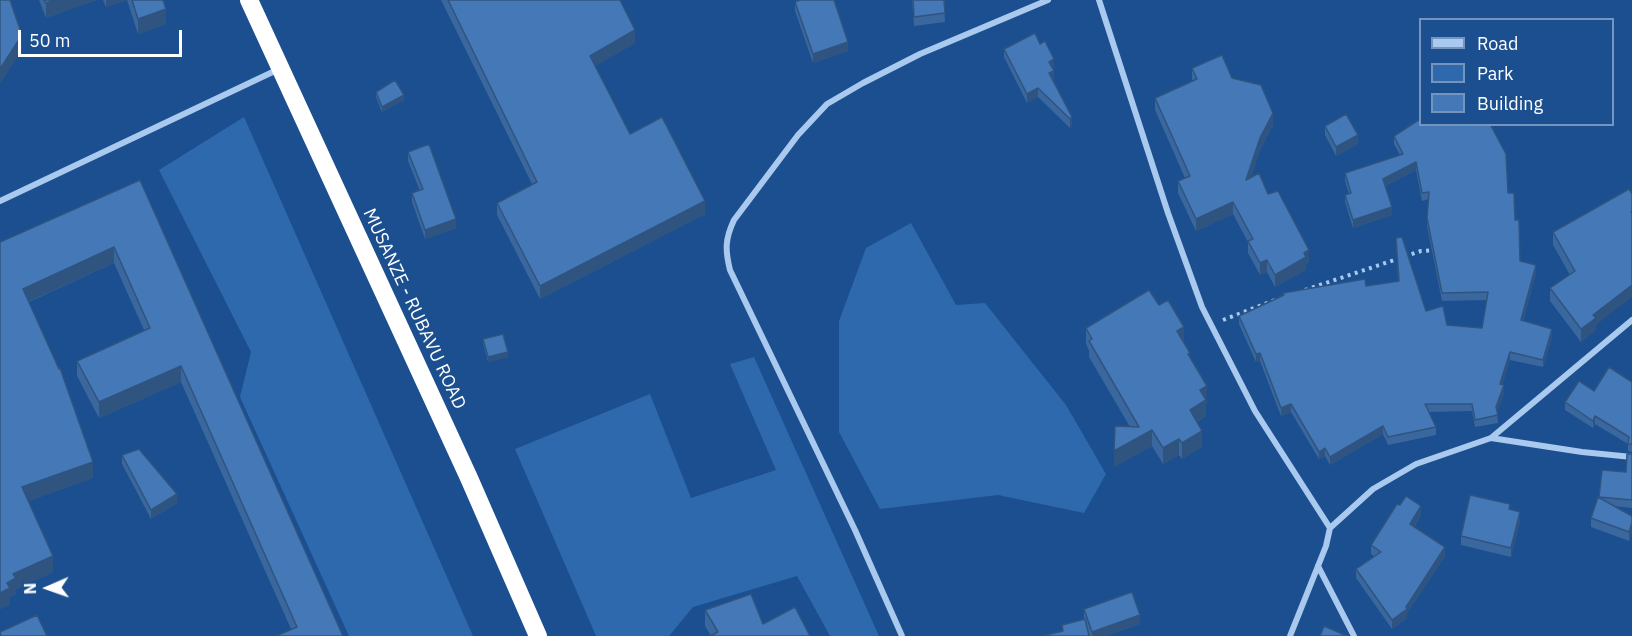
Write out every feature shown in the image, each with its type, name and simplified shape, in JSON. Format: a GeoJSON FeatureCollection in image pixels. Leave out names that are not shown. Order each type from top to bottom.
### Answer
{"type":"FeatureCollection","features":[{"type":"Feature","properties":{"kind":"highway","name":"MUSANZE - RUBAVU ROAD"},"geometry":{"type":"LineString","coordinates":[[249,0],[469,478],[538,636]]}},
{"type":"Feature","properties":{"kind":"street"},"geometry":{"type":"LineString","coordinates":[[902,636],[855,530],[730,270],[726,244],[728,233],[734,220],[798,135],[827,104],[863,82],[920,54],[1048,0]]}},
{"type":"Feature","properties":{"kind":"street"},"geometry":{"type":"LineString","coordinates":[[1099,0],[1168,213],[1202,307],[1255,411],[1330,528]]}},
{"type":"Feature","properties":{"kind":"street"},"geometry":{"type":"LineString","coordinates":[[0,201],[281,68]]}},
{"type":"Feature","properties":{"kind":"street"},"geometry":{"type":"LineString","coordinates":[[1290,636],[1326,546],[1330,528],[1373,489],[1416,464],[1491,438],[1632,320]]}},
{"type":"Feature","properties":{"kind":"street"},"geometry":{"type":"LineString","coordinates":[[1491,438],[1632,457]]}},
{"type":"Feature","properties":{"kind":"street"},"geometry":{"type":"LineString","coordinates":[[1318,566],[1354,636]]}},
{"type":"Feature","properties":{"kind":"path"},"geometry":{"type":"LineString","coordinates":[[1301,291],[1421,251],[1444,249]]}},
{"type":"Feature","properties":{"kind":"path"},"geometry":{"type":"LineString","coordinates":[[1211,325],[1279,299]]}},
{"type":"Feature","properties":{"kind":"green space"},"geometry":{"type":"Polygon","coordinates":[[[244,117],[473,636],[349,636],[240,397],[251,352],[159,170],[244,117]]]}},
{"type":"Feature","properties":{"kind":"green space"},"geometry":{"type":"Polygon","coordinates":[[[911,223],[956,305],[985,303],[1066,405],[1106,474],[1084,513],[998,495],[880,509],[839,432],[839,321],[866,248],[911,223]]]}},
{"type":"Feature","properties":{"kind":"green space"},"geometry":{"type":"Polygon","coordinates":[[[754,357],[879,636],[830,636],[797,576],[693,607],[669,636],[596,636],[515,449],[650,394],[691,498],[776,470],[730,364],[754,357]]]}},
{"type":"Feature","properties":{"kind":"building"},"geometry":{"type":"Polygon","coordinates":[[[0,0],[10,0],[22,35],[0,69],[0,0]]]}},
{"type":"Feature","properties":{"kind":"building"},"geometry":{"type":"Polygon","coordinates":[[[132,0],[163,0],[166,9],[138,19],[132,0]]]}},
{"type":"Feature","properties":{"kind":"building"},"geometry":{"type":"Polygon","coordinates":[[[448,0],[620,0],[635,30],[590,56],[630,134],[662,117],[705,201],[540,286],[497,203],[537,182],[448,0]]]}},
{"type":"Feature","properties":{"kind":"building"},"geometry":{"type":"Polygon","coordinates":[[[834,0],[848,42],[813,54],[795,2],[834,0]]]}},
{"type":"Feature","properties":{"kind":"building"},"geometry":{"type":"Polygon","coordinates":[[[913,0],[944,0],[945,13],[914,17],[913,0]]]}},
{"type":"Feature","properties":{"kind":"building"},"geometry":{"type":"Polygon","coordinates":[[[1035,33],[1040,44],[1045,41],[1054,59],[1049,62],[1054,71],[1049,73],[1072,117],[1070,119],[1038,88],[1027,94],[1004,49],[1035,33]]]}},
{"type":"Feature","properties":{"kind":"building"},"geometry":{"type":"Polygon","coordinates":[[[1222,55],[1232,78],[1261,85],[1273,113],[1260,138],[1246,180],[1259,173],[1268,194],[1278,191],[1309,250],[1304,253],[1306,257],[1275,275],[1267,260],[1260,263],[1248,241],[1253,239],[1233,202],[1196,219],[1178,181],[1190,176],[1155,98],[1197,79],[1192,68],[1222,55]]]}},
{"type":"Feature","properties":{"kind":"building"},"geometry":{"type":"Polygon","coordinates":[[[395,80],[404,95],[382,107],[376,92],[395,80]]]}},
{"type":"Feature","properties":{"kind":"building"},"geometry":{"type":"Polygon","coordinates":[[[1346,114],[1358,135],[1336,147],[1325,126],[1346,114]]]}},
{"type":"Feature","properties":{"kind":"building"},"geometry":{"type":"Polygon","coordinates":[[[1419,120],[1419,126],[1491,126],[1506,154],[1508,193],[1514,193],[1515,220],[1519,220],[1520,261],[1536,265],[1521,320],[1552,329],[1543,360],[1510,352],[1500,384],[1504,385],[1496,407],[1498,415],[1475,420],[1472,404],[1425,404],[1436,427],[1388,437],[1383,426],[1330,457],[1325,448],[1319,452],[1291,404],[1281,408],[1260,353],[1256,354],[1239,316],[1284,295],[1283,293],[1365,279],[1366,286],[1399,281],[1396,238],[1402,237],[1426,311],[1443,306],[1447,325],[1482,328],[1488,292],[1442,293],[1427,218],[1429,192],[1422,193],[1416,162],[1383,179],[1392,207],[1353,220],[1345,195],[1351,193],[1345,173],[1403,154],[1394,136],[1419,120]]]}},
{"type":"Feature","properties":{"kind":"building"},"geometry":{"type":"Polygon","coordinates":[[[429,144],[456,219],[425,230],[412,193],[423,189],[408,152],[429,144]]]}},
{"type":"Feature","properties":{"kind":"building"},"geometry":{"type":"Polygon","coordinates":[[[140,180],[343,636],[276,636],[297,627],[181,366],[99,402],[77,361],[150,328],[114,247],[23,289],[60,368],[93,462],[22,487],[53,556],[13,574],[16,578],[7,583],[10,588],[0,593],[0,242],[140,180]]]}},
{"type":"Feature","properties":{"kind":"building"},"geometry":{"type":"Polygon","coordinates":[[[1629,189],[1632,194],[1632,285],[1593,315],[1596,318],[1581,329],[1550,288],[1575,271],[1553,232],[1629,189]]]}},
{"type":"Feature","properties":{"kind":"building"},"geometry":{"type":"Polygon","coordinates":[[[1149,290],[1159,305],[1168,300],[1184,327],[1177,331],[1207,386],[1200,390],[1206,400],[1190,410],[1202,431],[1182,443],[1179,439],[1163,448],[1152,430],[1114,451],[1115,426],[1139,427],[1089,341],[1092,339],[1086,328],[1149,290]]]}},
{"type":"Feature","properties":{"kind":"building"},"geometry":{"type":"Polygon","coordinates":[[[503,334],[508,352],[488,357],[483,339],[503,334]]]}},
{"type":"Feature","properties":{"kind":"building"},"geometry":{"type":"Polygon","coordinates":[[[1609,367],[1632,382],[1632,444],[1628,444],[1629,437],[1595,416],[1593,421],[1565,402],[1579,381],[1594,391],[1609,367]]]}},
{"type":"Feature","properties":{"kind":"building"},"geometry":{"type":"Polygon","coordinates":[[[139,449],[177,494],[151,510],[122,455],[139,449]]]}},
{"type":"Feature","properties":{"kind":"building"},"geometry":{"type":"Polygon","coordinates":[[[1627,454],[1632,454],[1632,500],[1599,497],[1602,470],[1626,472],[1627,454]]]}},
{"type":"Feature","properties":{"kind":"building"},"geometry":{"type":"Polygon","coordinates":[[[1470,495],[1510,504],[1509,509],[1520,512],[1511,548],[1461,536],[1470,495]]]}},
{"type":"Feature","properties":{"kind":"building"},"geometry":{"type":"Polygon","coordinates":[[[1406,496],[1421,506],[1410,524],[1445,547],[1406,607],[1407,609],[1392,620],[1356,569],[1381,552],[1371,545],[1397,504],[1400,505],[1406,496]]]}},
{"type":"Feature","properties":{"kind":"building"},"geometry":{"type":"Polygon","coordinates":[[[1598,497],[1632,516],[1629,532],[1591,518],[1598,497]]]}},
{"type":"Feature","properties":{"kind":"building"},"geometry":{"type":"Polygon","coordinates":[[[1132,592],[1140,615],[1092,632],[1084,609],[1132,592]]]}},
{"type":"Feature","properties":{"kind":"building"},"geometry":{"type":"Polygon","coordinates":[[[751,594],[763,624],[795,607],[810,636],[710,636],[718,632],[705,610],[751,594]]]}},
{"type":"Feature","properties":{"kind":"building"},"geometry":{"type":"Polygon","coordinates":[[[37,615],[47,636],[1,636],[0,632],[37,615]]]}},
{"type":"Feature","properties":{"kind":"building"},"geometry":{"type":"Polygon","coordinates":[[[1085,619],[1089,636],[1042,636],[1063,631],[1062,625],[1085,619]]]}},
{"type":"Feature","properties":{"kind":"building"},"geometry":{"type":"Polygon","coordinates":[[[1324,626],[1347,636],[1320,636],[1324,626]]]}}]}
